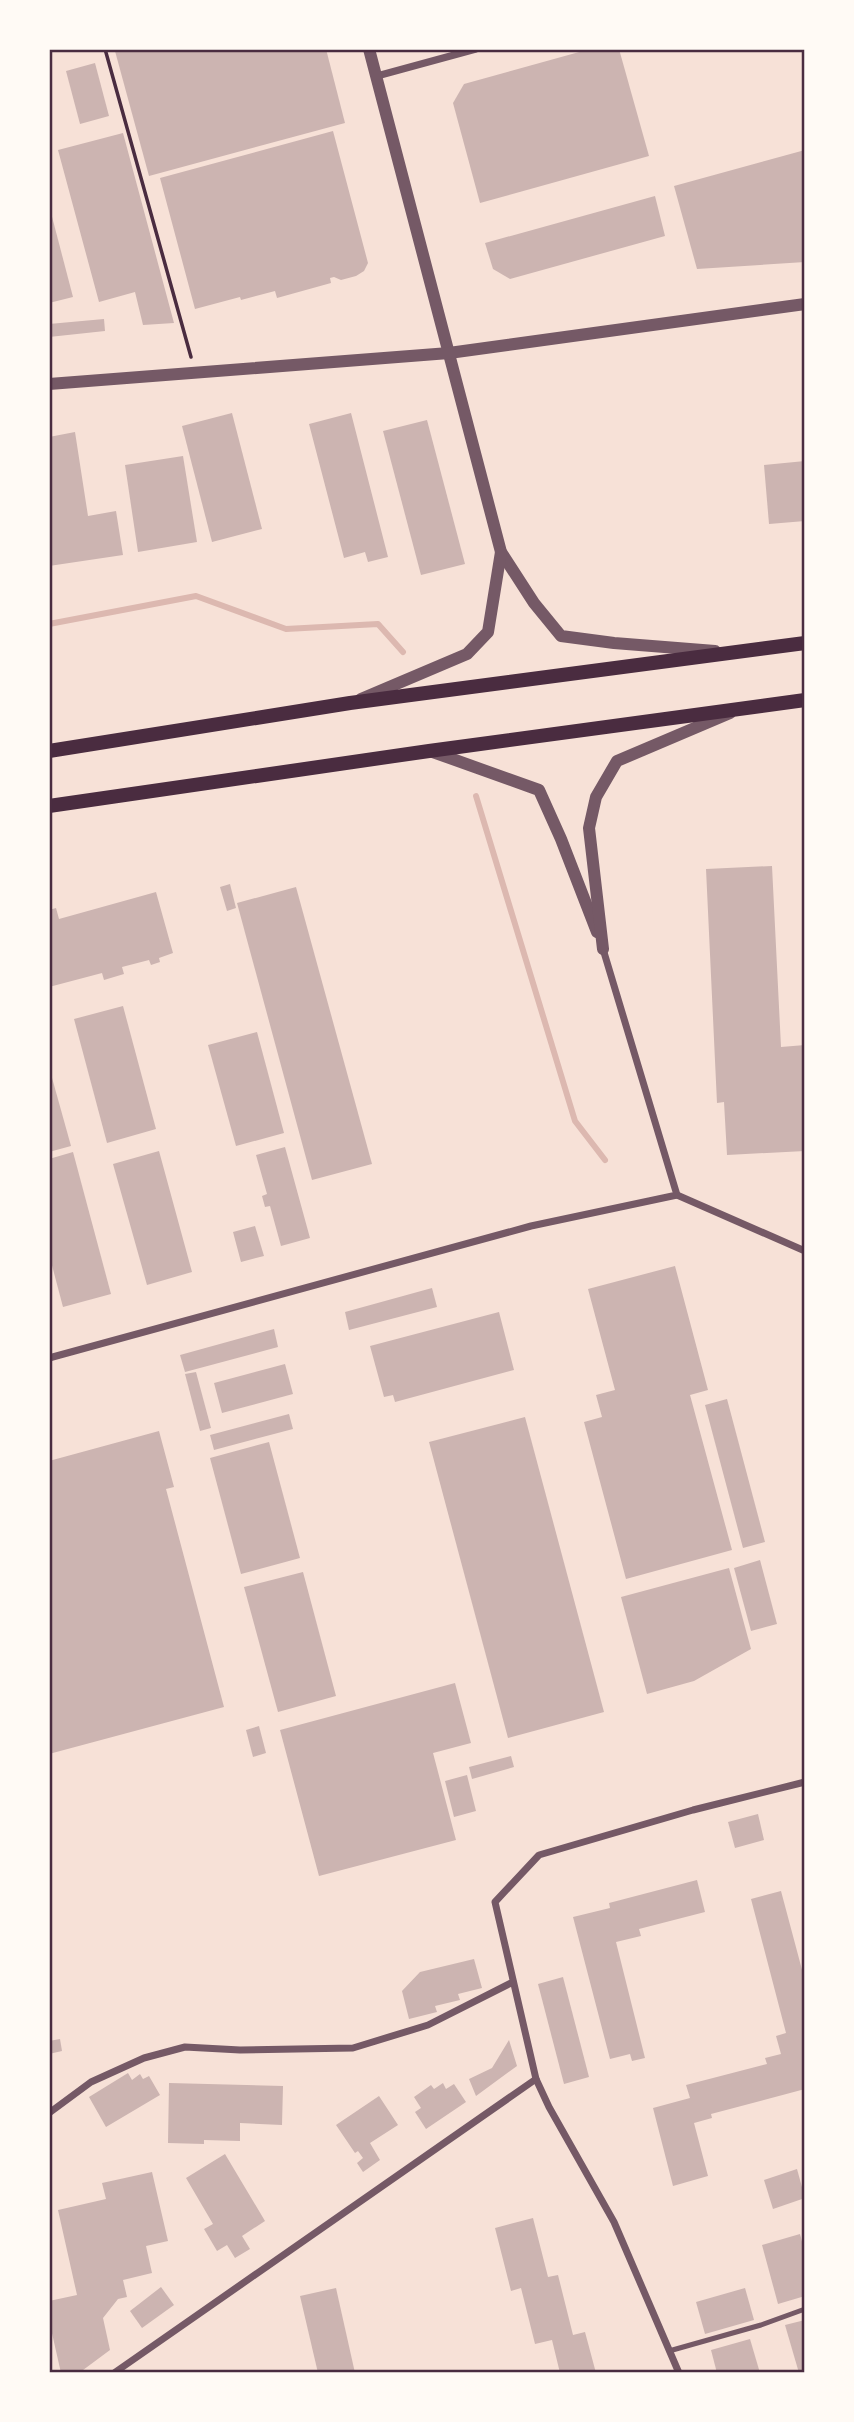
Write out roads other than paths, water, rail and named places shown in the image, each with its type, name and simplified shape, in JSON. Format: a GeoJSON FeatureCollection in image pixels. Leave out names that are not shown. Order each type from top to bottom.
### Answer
{"type":"FeatureCollection","features":[{"type":"Feature","properties":{"kind":"main road"},"geometry":{"type":"LineString","coordinates":[[49,751],[350,703],[805,643]]}},
{"type":"Feature","properties":{"kind":"main road"},"geometry":{"type":"LineString","coordinates":[[49,806],[429,751],[805,701]]}},
{"type":"Feature","properties":{"kind":"street"},"geometry":{"type":"LineString","coordinates":[[369,49],[501,552],[534,603],[561,636],[733,652]]}},
{"type":"Feature","properties":{"kind":"street"},"geometry":{"type":"LineString","coordinates":[[377,76],[476,49]]}},
{"type":"Feature","properties":{"kind":"street"},"geometry":{"type":"LineString","coordinates":[[49,384],[449,353],[805,304]]}},
{"type":"Feature","properties":{"kind":"street"},"geometry":{"type":"LineString","coordinates":[[350,703],[467,654],[488,632],[501,552]]}},
{"type":"Feature","properties":{"kind":"street"},"geometry":{"type":"LineString","coordinates":[[603,949],[589,828],[596,797],[617,761],[744,708]]}},
{"type":"Feature","properties":{"kind":"street"},"geometry":{"type":"LineString","coordinates":[[429,751],[539,790],[561,839],[603,949],[677,1195]]}},
{"type":"Feature","properties":{"kind":"street"},"geometry":{"type":"LineString","coordinates":[[49,1358],[531,1226],[677,1195],[805,1251]]}},
{"type":"Feature","properties":{"kind":"street"},"geometry":{"type":"LineString","coordinates":[[679,2373],[614,2222],[536,2079],[495,1902],[539,1855],[693,1810],[805,1782]]}},
{"type":"Feature","properties":{"kind":"street"},"geometry":{"type":"LineString","coordinates":[[49,2113],[91,2082],[144,2058],[185,2047],[240,2050],[353,2048],[428,2025],[513,1982]]}},
{"type":"Feature","properties":{"kind":"street"},"geometry":{"type":"LineString","coordinates":[[114,2373],[536,2079]]}},
{"type":"Feature","properties":{"kind":"lane"},"geometry":{"type":"LineString","coordinates":[[670,2351],[761,2325],[805,2309]]}},
{"type":"Feature","properties":{"kind":"waterway"},"geometry":{"type":"LineString","coordinates":[[49,624],[196,596],[286,629],[378,624],[403,652]]}},
{"type":"Feature","properties":{"kind":"waterway"},"geometry":{"type":"LineString","coordinates":[[476,796],[575,1121],[605,1160]]}}]}
